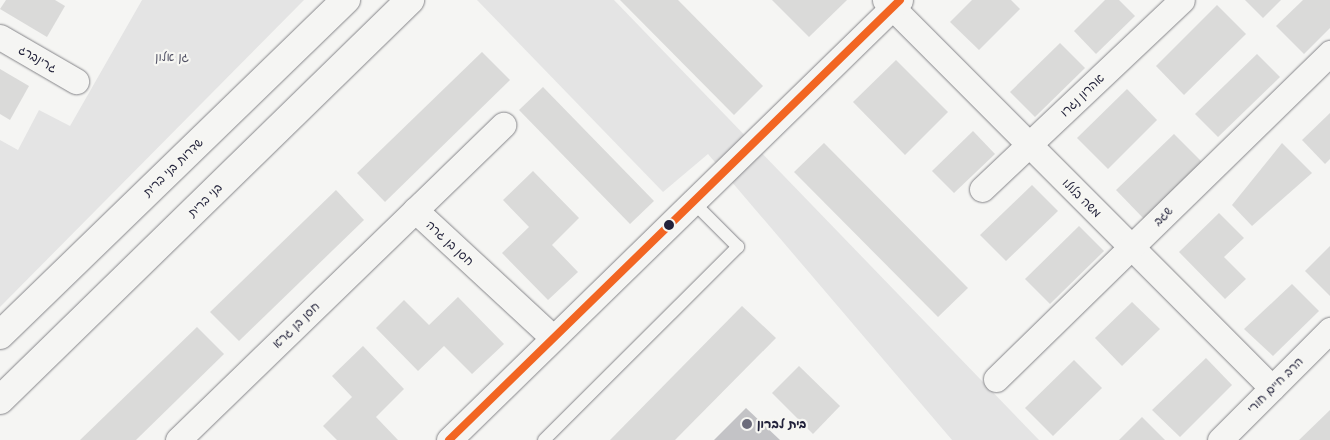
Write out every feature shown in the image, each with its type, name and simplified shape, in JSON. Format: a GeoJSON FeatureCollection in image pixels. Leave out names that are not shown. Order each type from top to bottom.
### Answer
{"type":"FeatureCollection","features":[{"type":"Feature","properties":{"kind":"main road","name":"שדרות בני ברית"},"geometry":{"type":"LineString","coordinates":[[0,335],[346,0]]}},
{"type":"Feature","properties":{"kind":"main road","name":"בני ברית"},"geometry":{"type":"LineString","coordinates":[[0,400],[410,0]]}},
{"type":"Feature","properties":{"kind":"street","name":"אהרון נגרו"},"geometry":{"type":"LineString","coordinates":[[982,189],[1182,0]]}},
{"type":"Feature","properties":{"kind":"street","name":"משה בלולו"},"geometry":{"type":"LineString","coordinates":[[893,2],[1030,145],[1272,388]]}},
{"type":"Feature","properties":{"kind":"street"},"geometry":{"type":"LineString","coordinates":[[449,440],[693,202],[893,2]]}},
{"type":"Feature","properties":{"kind":"street","name":"גרינברג"},"geometry":{"type":"LineString","coordinates":[[0,37],[76,81]]}},
{"type":"Feature","properties":{"kind":"street","name":"שגב"},"geometry":{"type":"LineString","coordinates":[[996,379],[1330,53]]}},
{"type":"Feature","properties":{"kind":"street","name":"חסן בן גרה"},"geometry":{"type":"LineString","coordinates":[[502,125],[415,210],[553,338]]}},
{"type":"Feature","properties":{"kind":"street","name":"חסן בן גרא"},"geometry":{"type":"LineString","coordinates":[[178,440],[415,210]]}},
{"type":"Feature","properties":{"kind":"street","name":"הרב חיים חורי"},"geometry":{"type":"LineString","coordinates":[[1220,440],[1330,330]]}},
{"type":"Feature","properties":{"kind":"lane"},"geometry":{"type":"LineString","coordinates":[[544,440],[738,247],[693,202]]}},
{"type":"Feature","properties":{"kind":"green space","name":"גן אלון"},"geometry":{"type":"Polygon","coordinates":[[[142,0],[304,0],[0,307],[0,140],[18,150],[39,110],[70,126],[142,0]]]}},
{"type":"Feature","properties":{"kind":"green space"},"geometry":{"type":"Polygon","coordinates":[[[477,0],[614,0],[1039,440],[952,440],[708,154],[663,192],[477,0]]]}},
{"type":"Feature","properties":{"kind":"shaded area","name":"בית לברון"},"geometry":{"type":"Polygon","coordinates":[[[746,408],[780,440],[714,440],[746,408]]]}},
{"type":"Feature","properties":{"kind":"building"},"geometry":{"type":"Polygon","coordinates":[[[6,0],[55,0],[65,6],[47,37],[0,9],[6,0]]]}},
{"type":"Feature","properties":{"kind":"building"},"geometry":{"type":"Polygon","coordinates":[[[620,0],[678,0],[763,86],[734,115],[620,0]]]}},
{"type":"Feature","properties":{"kind":"building"},"geometry":{"type":"Polygon","coordinates":[[[772,0],[847,0],[809,37],[772,0]]]}},
{"type":"Feature","properties":{"kind":"building"},"geometry":{"type":"Polygon","coordinates":[[[972,0],[1011,0],[1020,9],[979,50],[950,22],[972,0]]]}},
{"type":"Feature","properties":{"kind":"building"},"geometry":{"type":"Polygon","coordinates":[[[1105,0],[1119,0],[1135,16],[1096,54],[1074,31],[1105,0]]]}},
{"type":"Feature","properties":{"kind":"building"},"geometry":{"type":"Polygon","coordinates":[[[1245,0],[1281,0],[1263,18],[1245,0]]]}},
{"type":"Feature","properties":{"kind":"building"},"geometry":{"type":"Polygon","coordinates":[[[1303,0],[1330,0],[1330,28],[1304,54],[1276,26],[1303,0]]]}},
{"type":"Feature","properties":{"kind":"building"},"geometry":{"type":"Polygon","coordinates":[[[1217,5],[1246,34],[1184,95],[1156,66],[1217,5]]]}},
{"type":"Feature","properties":{"kind":"building"},"geometry":{"type":"Polygon","coordinates":[[[1060,43],[1085,68],[1035,117],[1010,92],[1060,43]]]}},
{"type":"Feature","properties":{"kind":"building"},"geometry":{"type":"Polygon","coordinates":[[[482,52],[510,80],[385,202],[357,173],[482,52]]]}},
{"type":"Feature","properties":{"kind":"building"},"geometry":{"type":"Polygon","coordinates":[[[1257,54],[1280,77],[1218,137],[1195,114],[1257,54]]]}},
{"type":"Feature","properties":{"kind":"building"},"geometry":{"type":"Polygon","coordinates":[[[896,60],[948,112],[905,155],[853,102],[896,60]]]}},
{"type":"Feature","properties":{"kind":"building"},"geometry":{"type":"Polygon","coordinates":[[[0,69],[29,86],[10,120],[0,114],[0,69]]]}},
{"type":"Feature","properties":{"kind":"building"},"geometry":{"type":"Polygon","coordinates":[[[543,87],[654,201],[630,224],[519,110],[543,87]]]}},
{"type":"Feature","properties":{"kind":"building"},"geometry":{"type":"Polygon","coordinates":[[[1127,89],[1157,120],[1108,169],[1077,138],[1127,89]]]}},
{"type":"Feature","properties":{"kind":"building"},"geometry":{"type":"Polygon","coordinates":[[[1330,113],[1330,159],[1325,164],[1302,140],[1330,113]]]}},
{"type":"Feature","properties":{"kind":"building"},"geometry":{"type":"Polygon","coordinates":[[[973,131],[995,154],[954,193],[932,171],[973,131]]]}},
{"type":"Feature","properties":{"kind":"building"},"geometry":{"type":"Polygon","coordinates":[[[1174,134],[1203,163],[1145,220],[1116,190],[1174,134]]]}},
{"type":"Feature","properties":{"kind":"building"},"geometry":{"type":"Polygon","coordinates":[[[824,143],[968,288],[938,317],[794,172],[824,143]]]}},
{"type":"Feature","properties":{"kind":"building"},"geometry":{"type":"Polygon","coordinates":[[[1282,143],[1312,173],[1252,226],[1232,205],[1282,143]]]}},
{"type":"Feature","properties":{"kind":"building"},"geometry":{"type":"Polygon","coordinates":[[[533,171],[579,218],[552,245],[578,272],[548,300],[502,253],[529,227],[503,200],[533,171]]]}},
{"type":"Feature","properties":{"kind":"building"},"geometry":{"type":"Polygon","coordinates":[[[1032,185],[1058,211],[1006,261],[980,235],[1032,185]]]}},
{"type":"Feature","properties":{"kind":"building"},"geometry":{"type":"Polygon","coordinates":[[[336,190],[364,220],[239,341],[210,312],[336,190]]]}},
{"type":"Feature","properties":{"kind":"building"},"geometry":{"type":"Polygon","coordinates":[[[1219,213],[1244,238],[1224,257],[1246,279],[1225,299],[1179,252],[1219,213]]]}},
{"type":"Feature","properties":{"kind":"building"},"geometry":{"type":"Polygon","coordinates":[[[1079,226],[1104,251],[1050,304],[1025,279],[1079,226]]]}},
{"type":"Feature","properties":{"kind":"building"},"geometry":{"type":"Polygon","coordinates":[[[1330,246],[1330,296],[1305,271],[1330,246]]]}},
{"type":"Feature","properties":{"kind":"building"},"geometry":{"type":"Polygon","coordinates":[[[1292,284],[1319,311],[1273,356],[1244,329],[1292,284]]]}},
{"type":"Feature","properties":{"kind":"building"},"geometry":{"type":"Polygon","coordinates":[[[458,297],[504,344],[472,374],[444,346],[418,371],[376,328],[404,300],[429,325],[458,297]]]}},
{"type":"Feature","properties":{"kind":"building"},"geometry":{"type":"Polygon","coordinates":[[[1132,302],[1160,329],[1122,366],[1095,338],[1132,302]]]}},
{"type":"Feature","properties":{"kind":"building"},"geometry":{"type":"Polygon","coordinates":[[[742,306],[776,338],[675,440],[610,440],[742,306]]]}},
{"type":"Feature","properties":{"kind":"building"},"geometry":{"type":"Polygon","coordinates":[[[197,327],[224,354],[136,440],[80,440],[197,327]]]}},
{"type":"Feature","properties":{"kind":"building"},"geometry":{"type":"Polygon","coordinates":[[[363,346],[404,389],[376,417],[398,440],[337,440],[323,426],[352,397],[332,376],[363,346]]]}},
{"type":"Feature","properties":{"kind":"building"},"geometry":{"type":"Polygon","coordinates":[[[1206,358],[1232,385],[1180,437],[1152,410],[1206,358]]]}},
{"type":"Feature","properties":{"kind":"building"},"geometry":{"type":"Polygon","coordinates":[[[1074,360],[1102,388],[1053,436],[1025,408],[1074,360]]]}},
{"type":"Feature","properties":{"kind":"building"},"geometry":{"type":"Polygon","coordinates":[[[799,366],[840,406],[813,434],[772,393],[799,366]]]}},
{"type":"Feature","properties":{"kind":"building"},"geometry":{"type":"Polygon","coordinates":[[[1330,410],[1330,440],[1299,440],[1330,410]]]}},
{"type":"Feature","properties":{"kind":"building"},"geometry":{"type":"Polygon","coordinates":[[[1142,417],[1165,440],[1119,440],[1142,417]]]}},
{"type":"Feature","properties":{"kind":"transit line"},"geometry":{"type":"LineString","coordinates":[[449,440],[900,0]]}},
{"type":"Feature","properties":{"kind":"place","name":"בית לברון"},"geometry":{"type":"Point","coordinates":[747,424]}}]}
